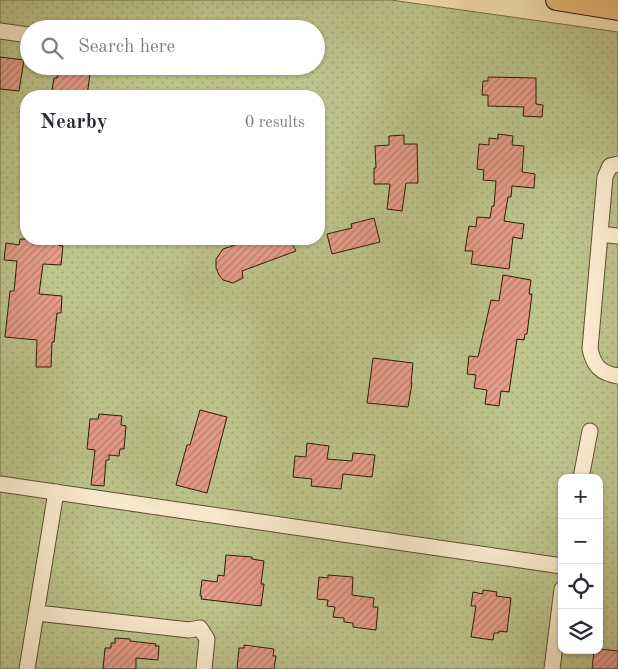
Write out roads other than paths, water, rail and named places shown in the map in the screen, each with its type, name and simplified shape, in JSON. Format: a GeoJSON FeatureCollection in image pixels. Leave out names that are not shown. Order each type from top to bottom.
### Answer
{"type":"FeatureCollection","features":[{"type":"Feature","properties":{"kind":"main road"},"geometry":{"type":"LineString","coordinates":[[556,0],[618,10]]}},
{"type":"Feature","properties":{"kind":"street"},"geometry":{"type":"LineString","coordinates":[[0,31],[20,34]]}},
{"type":"Feature","properties":{"kind":"street"},"geometry":{"type":"LineString","coordinates":[[618,164],[610,166],[605,177],[590,349],[593,360],[600,371],[618,376]]}},
{"type":"Feature","properties":{"kind":"street"},"geometry":{"type":"LineString","coordinates":[[600,234],[618,236]]}},
{"type":"Feature","properties":{"kind":"street"},"geometry":{"type":"LineString","coordinates":[[582,474],[590,431]]}},
{"type":"Feature","properties":{"kind":"street"},"geometry":{"type":"LineString","coordinates":[[0,484],[558,565]]}},
{"type":"Feature","properties":{"kind":"street"},"geometry":{"type":"LineString","coordinates":[[28,669],[56,492]]}},
{"type":"Feature","properties":{"kind":"street"},"geometry":{"type":"LineString","coordinates":[[552,669],[560,609]]}},
{"type":"Feature","properties":{"kind":"street"},"geometry":{"type":"LineString","coordinates":[[37,613],[189,630],[200,628],[207,640],[204,669]]}}]}
